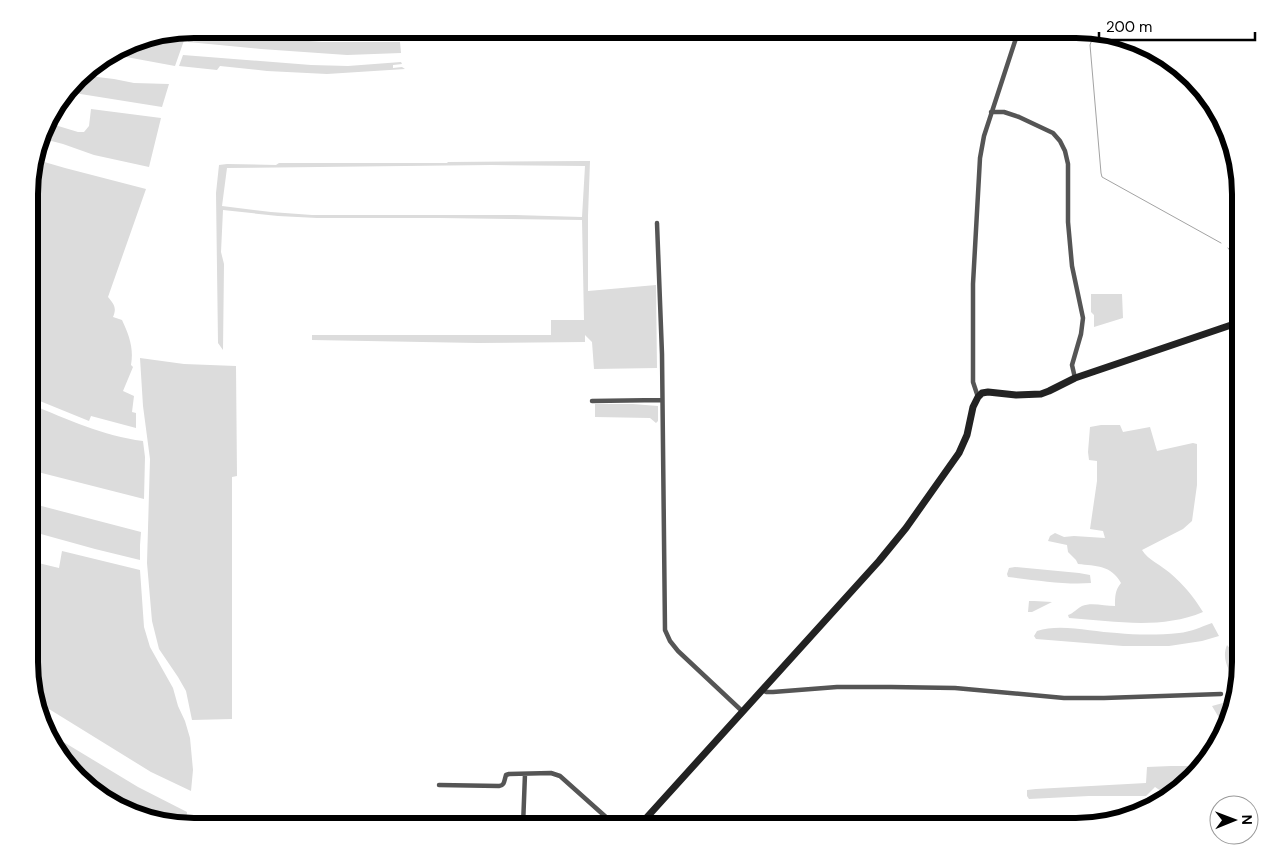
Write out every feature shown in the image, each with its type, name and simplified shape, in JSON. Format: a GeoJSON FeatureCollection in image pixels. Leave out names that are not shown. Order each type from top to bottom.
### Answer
{"type":"FeatureCollection","features":[{"type":"Feature","properties":{"kind":"street"},"geometry":{"type":"LineString","coordinates":[[647,817],[878,561],[906,528],[959,453],[967,435],[973,407],[978,396],[974,382],[974,267],[980,158],[991,112],[1016,38]]}},
{"type":"Feature","properties":{"kind":"street"},"geometry":{"type":"LineString","coordinates":[[991,112],[1004,112],[1019,117],[1053,133],[1065,151],[1068,164],[1068,222],[1072,266],[1083,318],[1081,334],[1072,365],[1075,378]]}},
{"type":"Feature","properties":{"kind":"street"},"geometry":{"type":"LineString","coordinates":[[657,223],[662,354],[665,630],[670,641],[678,651],[742,711]]}},
{"type":"Feature","properties":{"kind":"street"},"geometry":{"type":"LineString","coordinates":[[978,396],[988,392],[1016,395],[1041,394],[1075,378],[1231,325]]}},
{"type":"Feature","properties":{"kind":"street"},"geometry":{"type":"LineString","coordinates":[[592,401],[662,400]]}},
{"type":"Feature","properties":{"kind":"street"},"geometry":{"type":"LineString","coordinates":[[762,689],[766,692],[773,692],[836,687],[942,687],[1064,698],[1221,694]]}},
{"type":"Feature","properties":{"kind":"street"},"geometry":{"type":"LineString","coordinates":[[439,785],[502,786],[506,775],[509,774],[551,773],[560,776],[607,818]]}},
{"type":"Feature","properties":{"kind":"street"},"geometry":{"type":"LineString","coordinates":[[523,818],[525,774]]}},
{"type":"Feature","properties":{"kind":"shaded area"},"geometry":{"type":"Polygon","coordinates":[[[185,38],[175,66],[120,56],[163,40],[185,38]]]}},
{"type":"Feature","properties":{"kind":"shaded area"},"geometry":{"type":"Polygon","coordinates":[[[189,38],[270,38],[322,42],[400,42],[401,53],[347,55],[188,42],[189,38]]]}},
{"type":"Feature","properties":{"kind":"shaded area"},"geometry":{"type":"Polygon","coordinates":[[[183,55],[311,65],[348,66],[401,62],[402,64],[393,65],[393,68],[402,67],[405,69],[327,74],[220,66],[217,70],[179,66],[183,55]]]}},
{"type":"Feature","properties":{"kind":"shaded area"},"geometry":{"type":"Polygon","coordinates":[[[91,76],[134,83],[169,84],[162,107],[74,93],[91,76]]]}},
{"type":"Feature","properties":{"kind":"shaded area"},"geometry":{"type":"Polygon","coordinates":[[[91,109],[161,118],[149,167],[94,155],[47,140],[53,125],[78,132],[84,132],[89,126],[91,109]]]}},
{"type":"Feature","properties":{"kind":"shaded area"},"geometry":{"type":"Polygon","coordinates":[[[41,161],[146,189],[108,297],[114,306],[113,317],[122,320],[130,342],[132,353],[131,365],[133,367],[123,391],[134,396],[132,412],[136,413],[136,428],[91,416],[89,421],[38,400],[38,194],[41,161]]]}},
{"type":"Feature","properties":{"kind":"shaded area"},"geometry":{"type":"Polygon","coordinates":[[[590,161],[588,291],[656,285],[657,368],[594,369],[592,342],[585,335],[585,342],[478,343],[312,340],[312,335],[551,335],[551,320],[584,320],[582,220],[317,218],[223,210],[221,252],[224,264],[223,350],[218,343],[216,193],[219,165],[590,161]],[[491,165],[227,168],[222,206],[312,215],[515,215],[582,217],[585,166],[491,165]]]}},
{"type":"Feature","properties":{"kind":"shaded area"},"geometry":{"type":"Polygon","coordinates":[[[1091,294],[1122,294],[1123,318],[1094,327],[1094,315],[1091,312],[1091,294]]]}},
{"type":"Feature","properties":{"kind":"shaded area"},"geometry":{"type":"Polygon","coordinates":[[[140,358],[184,364],[236,366],[237,476],[232,477],[232,719],[192,720],[186,691],[159,649],[152,621],[147,563],[150,459],[143,406],[140,358]]]}},
{"type":"Feature","properties":{"kind":"shaded area"},"geometry":{"type":"Polygon","coordinates":[[[595,404],[658,406],[658,421],[656,423],[650,418],[595,417],[595,404]]]}},
{"type":"Feature","properties":{"kind":"shaded area"},"geometry":{"type":"Polygon","coordinates":[[[38,407],[99,431],[143,441],[145,457],[144,499],[38,472],[38,407]]]}},
{"type":"Feature","properties":{"kind":"shaded area"},"geometry":{"type":"Polygon","coordinates":[[[1120,425],[1123,432],[1150,427],[1157,451],[1193,443],[1197,444],[1197,485],[1192,521],[1183,529],[1142,550],[1180,582],[1203,612],[1187,618],[1154,623],[1069,618],[1068,615],[1086,605],[1115,606],[1116,591],[1121,583],[1108,570],[1097,566],[1078,564],[1068,552],[1067,545],[1048,541],[1050,536],[1055,533],[1064,537],[1105,538],[1103,531],[1090,529],[1097,481],[1097,461],[1089,460],[1090,427],[1120,425]]]}},
{"type":"Feature","properties":{"kind":"shaded area"},"geometry":{"type":"Polygon","coordinates":[[[38,505],[141,532],[140,560],[38,533],[38,505]]]}},
{"type":"Feature","properties":{"kind":"shaded area"},"geometry":{"type":"Polygon","coordinates":[[[62,551],[140,570],[144,627],[150,647],[173,688],[190,738],[193,770],[191,791],[151,772],[44,706],[39,682],[38,662],[38,563],[59,568],[62,551]]]}},
{"type":"Feature","properties":{"kind":"shaded area"},"geometry":{"type":"Polygon","coordinates":[[[1015,567],[1090,575],[1091,583],[1060,583],[1008,577],[1009,568],[1015,567]]]}},
{"type":"Feature","properties":{"kind":"shaded area"},"geometry":{"type":"Polygon","coordinates":[[[1029,601],[1052,602],[1032,612],[1028,612],[1029,601]]]}},
{"type":"Feature","properties":{"kind":"shaded area"},"geometry":{"type":"Polygon","coordinates":[[[1212,623],[1219,636],[1202,641],[1169,646],[1123,646],[1036,639],[1034,636],[1037,631],[1056,628],[1132,634],[1171,634],[1187,632],[1212,623]]]}},
{"type":"Feature","properties":{"kind":"shaded area"},"geometry":{"type":"Polygon","coordinates":[[[1227,645],[1231,650],[1231,673],[1225,660],[1227,645]]]}},
{"type":"Feature","properties":{"kind":"shaded area"},"geometry":{"type":"Polygon","coordinates":[[[1226,703],[1220,719],[1212,706],[1226,703]]]}},
{"type":"Feature","properties":{"kind":"shaded area"},"geometry":{"type":"Polygon","coordinates":[[[57,738],[138,787],[187,812],[187,817],[153,812],[125,801],[107,791],[76,764],[57,738]]]}},
{"type":"Feature","properties":{"kind":"shaded area"},"geometry":{"type":"Polygon","coordinates":[[[1191,766],[1161,792],[1155,787],[1146,796],[1029,799],[1027,796],[1027,790],[1036,789],[1146,783],[1147,767],[1191,766]]]}},
{"type":"Feature","properties":{"kind":"waterway"},"geometry":{"type":"LineString","coordinates":[[1092,39],[1090,45],[1102,177],[1221,243]]}},
{"type":"Feature","properties":{"kind":"waterway"},"geometry":{"type":"LineString","coordinates":[[1228,248],[1231,252]]}}]}
